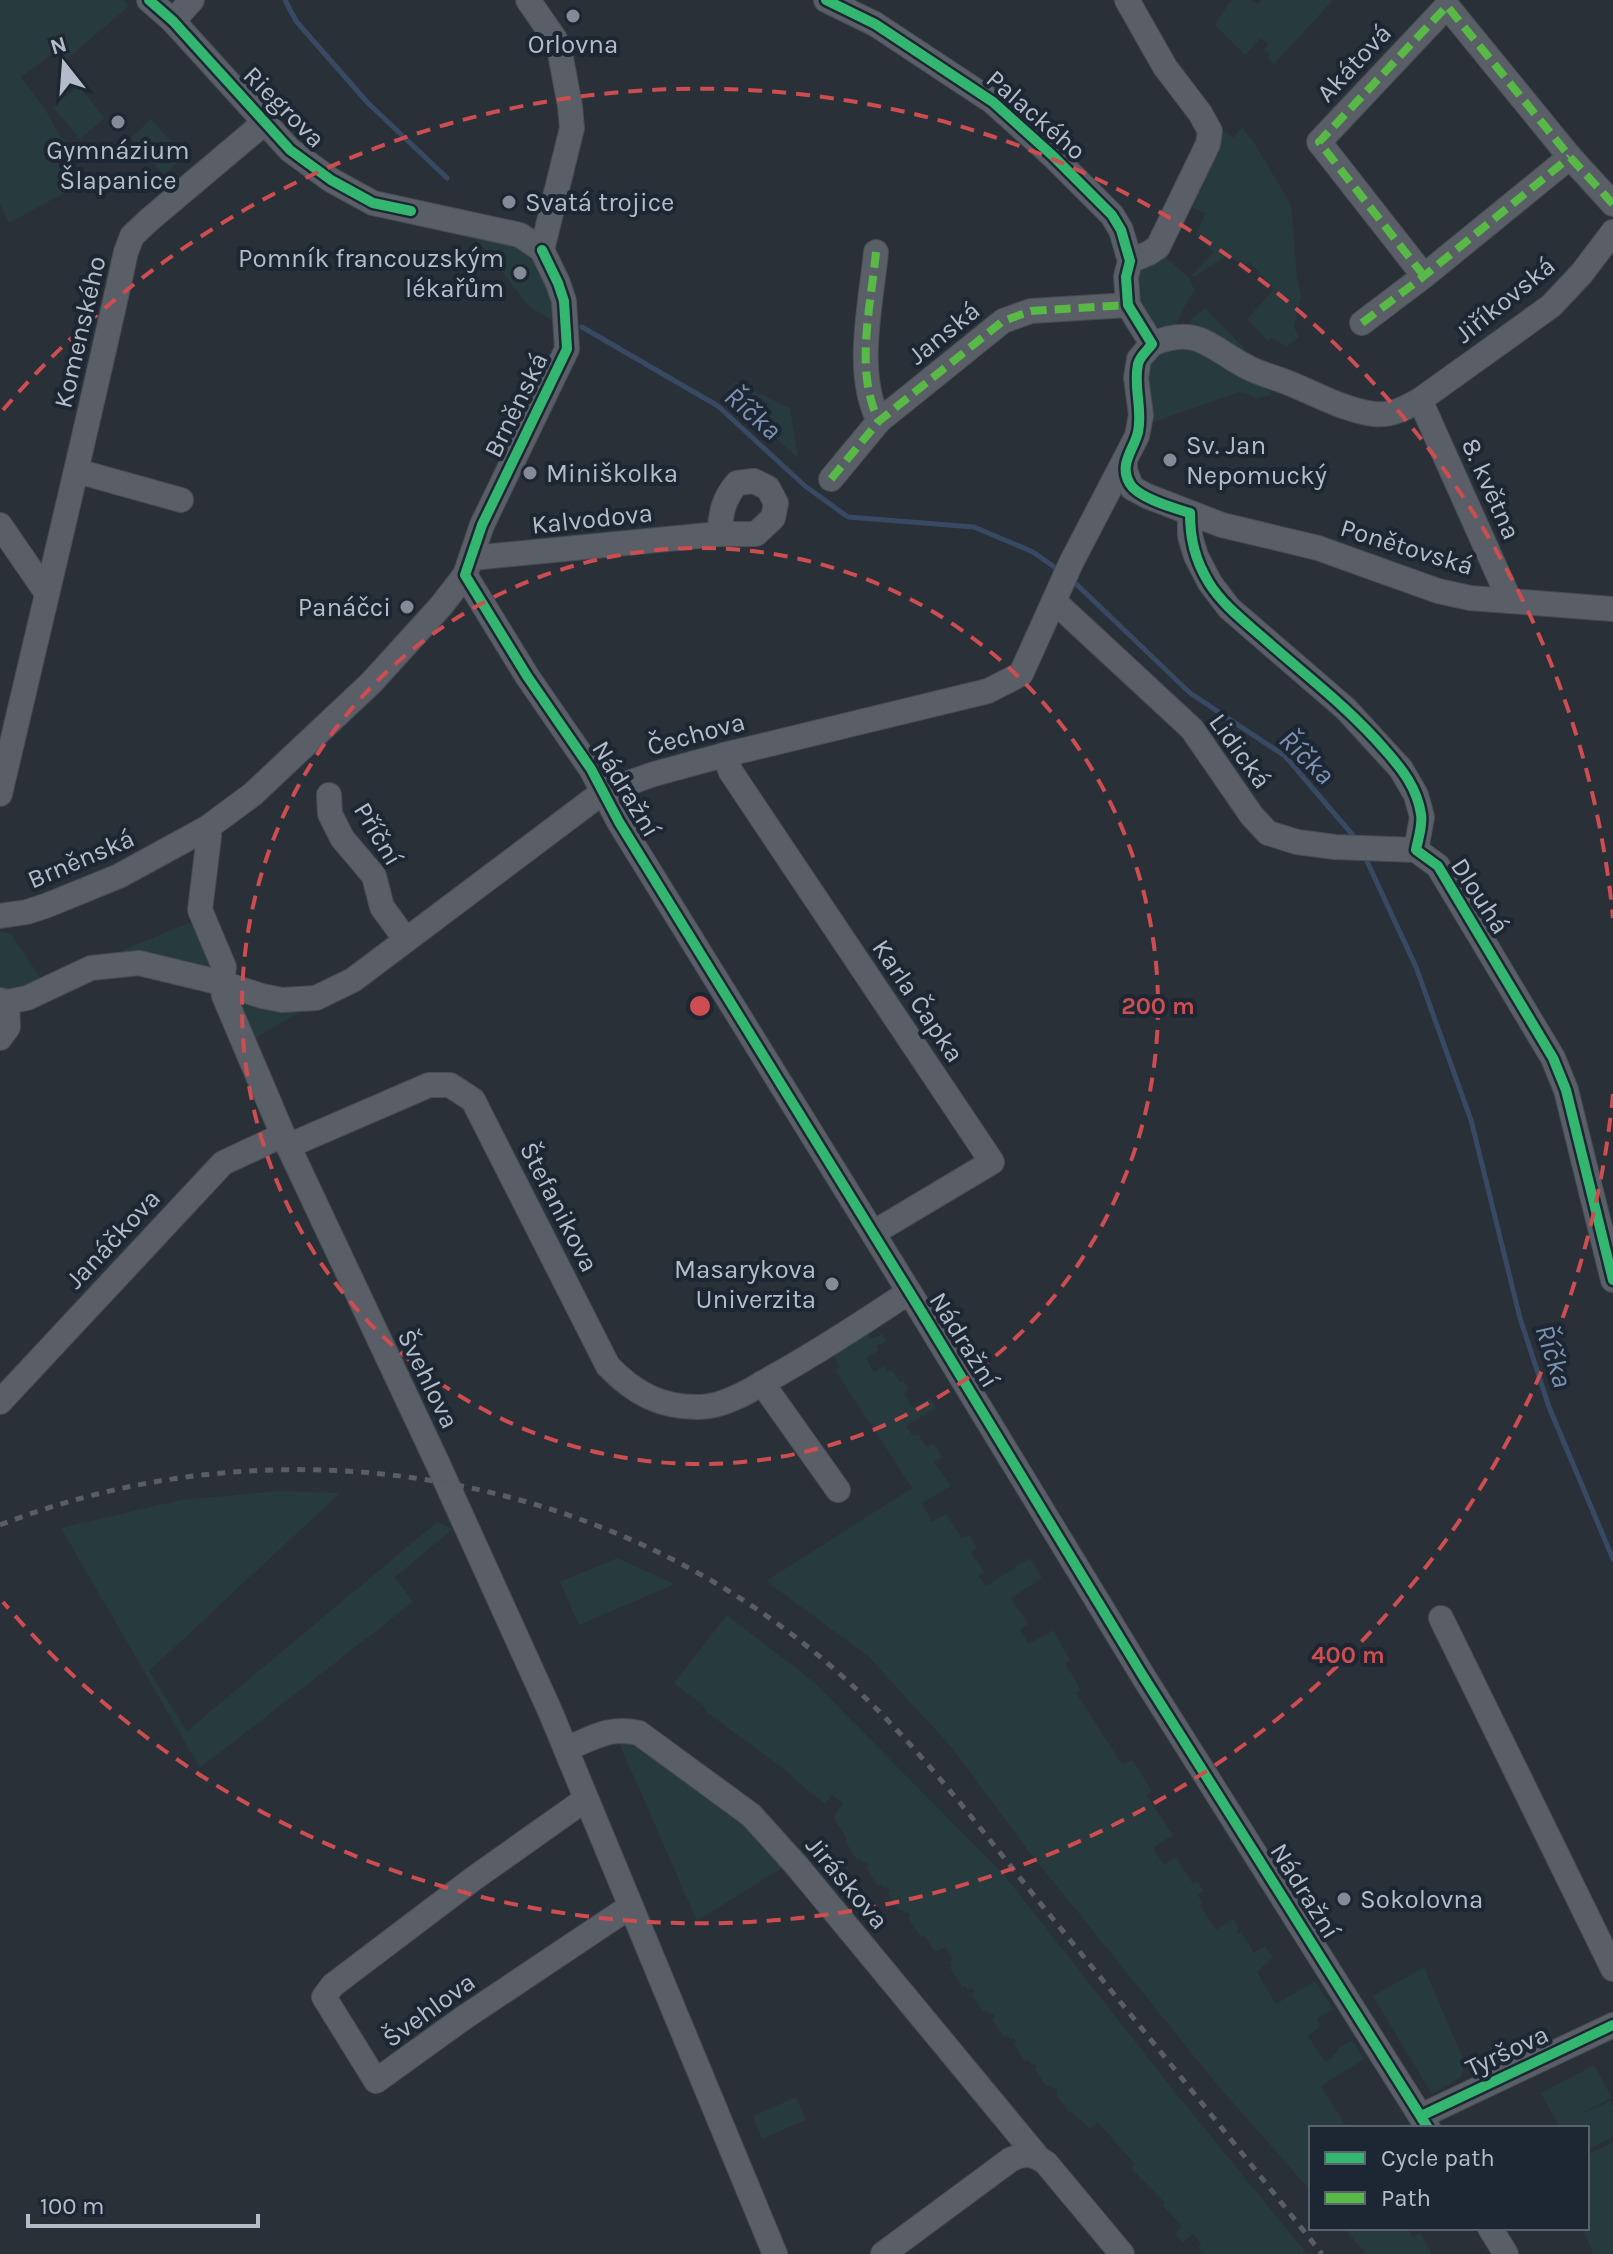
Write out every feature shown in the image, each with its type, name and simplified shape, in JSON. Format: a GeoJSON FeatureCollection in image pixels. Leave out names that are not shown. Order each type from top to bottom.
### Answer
{"type":"FeatureCollection","features":[{"type":"Feature","properties":{"kind":"street","name":"Riegrova"},"geometry":{"type":"LineString","coordinates":[[149,0],[173,21],[290,150],[331,180],[373,203],[520,235],[542,250]]}},
{"type":"Feature","properties":{"kind":"street"},"geometry":{"type":"LineString","coordinates":[[173,21],[192,0]]}},
{"type":"Feature","properties":{"kind":"street"},"geometry":{"type":"LineString","coordinates":[[528,0],[555,39],[560,53],[572,128],[542,250]]}},
{"type":"Feature","properties":{"kind":"street","name":"Palackého"},"geometry":{"type":"LineString","coordinates":[[826,0],[875,24],[993,102],[1112,215],[1121,230],[1130,261]]}},
{"type":"Feature","properties":{"kind":"street"},"geometry":{"type":"LineString","coordinates":[[1127,0],[1165,67],[1210,131],[1208,144],[1158,247],[1130,261],[1126,277],[1128,305],[1152,344]]}},
{"type":"Feature","properties":{"kind":"street","name":"Akátová"},"geometry":{"type":"LineString","coordinates":[[1424,276],[1319,142],[1447,6],[1570,157],[1613,204]]}},
{"type":"Feature","properties":{"kind":"street","name":"Komenského"},"geometry":{"type":"LineString","coordinates":[[0,794],[132,236],[264,123]]}},
{"type":"Feature","properties":{"kind":"street"},"geometry":{"type":"LineString","coordinates":[[1362,323],[1570,157]]}},
{"type":"Feature","properties":{"kind":"street","name":"Jiříkovská"},"geometry":{"type":"LineString","coordinates":[[1152,344],[1172,336],[1191,337],[1208,343],[1249,369],[1350,408],[1375,415],[1405,409],[1551,306],[1582,273],[1613,232]]}},
{"type":"Feature","properties":{"kind":"street","name":"Brněnská"},"geometry":{"type":"LineString","coordinates":[[0,916],[48,905],[119,876],[207,828],[253,794],[371,683],[441,606],[469,567],[482,525],[567,349],[564,301],[542,250]]}},
{"type":"Feature","properties":{"kind":"street"},"geometry":{"type":"LineString","coordinates":[[876,252],[865,362],[871,406],[879,421]]}},
{"type":"Feature","properties":{"kind":"street","name":"Janská"},"geometry":{"type":"LineString","coordinates":[[831,479],[879,421],[1003,321],[1031,311],[1128,305]]}},
{"type":"Feature","properties":{"kind":"street","name":"Čechova"},"geometry":{"type":"LineString","coordinates":[[3,1001],[27,998],[91,968],[139,963],[282,1000],[316,998],[353,980],[603,792],[724,755],[988,691],[1021,674],[1071,563],[1137,436],[1141,415],[1136,378],[1139,359],[1152,344]]}},
{"type":"Feature","properties":{"kind":"street","name":"8. května"},"geometry":{"type":"LineString","coordinates":[[1420,400],[1510,601]]}},
{"type":"Feature","properties":{"kind":"street"},"geometry":{"type":"LineString","coordinates":[[1125,460],[1125,471],[1132,488],[1179,509]]}},
{"type":"Feature","properties":{"kind":"street"},"geometry":{"type":"LineString","coordinates":[[77,471],[181,500]]}},
{"type":"Feature","properties":{"kind":"street"},"geometry":{"type":"LineString","coordinates":[[1090,527],[1110,509],[1127,502],[1147,500],[1179,509]]}},
{"type":"Feature","properties":{"kind":"street","name":"Ponětovská"},"geometry":{"type":"LineString","coordinates":[[1179,509],[1222,525],[1318,548],[1438,591],[1470,598],[1613,609]]}},
{"type":"Feature","properties":{"kind":"street","name":"Dlouhá"},"geometry":{"type":"LineString","coordinates":[[1179,509],[1196,556],[1210,583],[1229,608],[1346,709],[1401,769],[1416,795],[1422,817],[1416,850],[1438,866],[1553,1058],[1566,1090],[1613,1280]]}},
{"type":"Feature","properties":{"kind":"street"},"geometry":{"type":"LineString","coordinates":[[0,525],[46,592]]}},
{"type":"Feature","properties":{"kind":"street","name":"Kalvodova"},"geometry":{"type":"LineString","coordinates":[[469,567],[719,534]]}},
{"type":"Feature","properties":{"kind":"street","name":"Nádražní"},"geometry":{"type":"LineString","coordinates":[[469,567],[527,676],[591,769],[619,822],[1143,1676],[1424,2122]]}},
{"type":"Feature","properties":{"kind":"street","name":"Lidická"},"geometry":{"type":"LineString","coordinates":[[1057,596],[1192,729],[1252,816],[1268,833],[1297,842],[1335,847],[1416,850]]}},
{"type":"Feature","properties":{"kind":"street","name":"Karla Čapka"},"geometry":{"type":"LineString","coordinates":[[724,755],[731,772],[992,1162],[873,1233]]}},
{"type":"Feature","properties":{"kind":"street","name":"Příční"},"geometry":{"type":"LineString","coordinates":[[329,795],[330,814],[342,838],[374,876],[382,907],[406,940]]}},
{"type":"Feature","properties":{"kind":"street"},"geometry":{"type":"LineString","coordinates":[[207,828],[209,836],[200,910],[224,967],[222,983]]}},
{"type":"Feature","properties":{"kind":"street","name":"Švehlova"},"geometry":{"type":"LineString","coordinates":[[222,983],[224,996],[286,1141],[477,1547],[566,1749],[775,2254]]}},
{"type":"Feature","properties":{"kind":"street"},"geometry":{"type":"LineString","coordinates":[[0,1038],[8,1027],[3,1001]]}},
{"type":"Feature","properties":{"kind":"street","name":"Štefanikova"},"geometry":{"type":"LineString","coordinates":[[286,1141],[429,1085],[450,1085],[473,1100],[608,1366],[627,1386],[660,1403],[702,1408],[739,1396],[805,1359],[909,1292]]}},
{"type":"Feature","properties":{"kind":"street","name":"Janáčkova"},"geometry":{"type":"LineString","coordinates":[[0,1402],[223,1163],[286,1141]]}},
{"type":"Feature","properties":{"kind":"street"},"geometry":{"type":"LineString","coordinates":[[762,1383],[838,1490]]}},
{"type":"Feature","properties":{"kind":"street"},"geometry":{"type":"LineString","coordinates":[[1441,1618],[1613,1969]]}},
{"type":"Feature","properties":{"kind":"street","name":"Jiráskova"},"geometry":{"type":"LineString","coordinates":[[566,1749],[603,1732],[622,1729],[639,1733],[751,1815],[1122,2254]]}},
{"type":"Feature","properties":{"kind":"street","name":"Švehlova"},"geometry":{"type":"LineString","coordinates":[[586,1799],[473,1879],[333,1985],[324,1997],[376,2081],[462,2019],[631,1906]]}},
{"type":"Feature","properties":{"kind":"street","name":"Tyršova"},"geometry":{"type":"LineString","coordinates":[[1424,2122],[1613,2025]]}},
{"type":"Feature","properties":{"kind":"street"},"geometry":{"type":"LineString","coordinates":[[883,2254],[1010,2160],[1021,2154],[1036,2155]]}},
{"type":"Feature","properties":{"kind":"street"},"geometry":{"type":"LineString","coordinates":[[1491,2230],[1506,2254]]}},
{"type":"Feature","properties":{"kind":"green space"},"geometry":{"type":"Polygon","coordinates":[[[0,0],[124,0],[129,6],[66,60],[57,50],[21,77],[61,137],[69,144],[61,148],[68,164],[83,183],[9,223],[0,204],[0,0]]]}},
{"type":"Feature","properties":{"kind":"green space"},"geometry":{"type":"Polygon","coordinates":[[[1232,0],[1252,0],[1258,4],[1261,0],[1333,0],[1274,64],[1264,50],[1268,44],[1261,38],[1245,55],[1214,24],[1232,0]]]}},
{"type":"Feature","properties":{"kind":"green space"},"geometry":{"type":"Polygon","coordinates":[[[78,86],[105,118],[80,139],[53,107],[78,86]]]}},
{"type":"Feature","properties":{"kind":"green space"},"geometry":{"type":"Polygon","coordinates":[[[151,119],[184,157],[164,175],[131,138],[151,119]]]}},
{"type":"Feature","properties":{"kind":"green space"},"geometry":{"type":"Polygon","coordinates":[[[1242,127],[1291,205],[1301,296],[1294,327],[1299,337],[1287,347],[1271,338],[1268,341],[1247,319],[1274,289],[1249,262],[1244,267],[1228,255],[1194,277],[1192,275],[1214,252],[1196,235],[1205,213],[1189,206],[1224,131],[1233,138],[1242,127]]]}},
{"type":"Feature","properties":{"kind":"green space"},"geometry":{"type":"Polygon","coordinates":[[[480,235],[520,246],[537,263],[552,292],[554,322],[529,306],[476,239],[480,235]]]}},
{"type":"Feature","properties":{"kind":"green space"},"geometry":{"type":"Polygon","coordinates":[[[1164,256],[1188,277],[1195,290],[1174,326],[1164,327],[1155,325],[1144,313],[1138,287],[1141,271],[1146,265],[1164,256]]]}},
{"type":"Feature","properties":{"kind":"green space"},"geometry":{"type":"Polygon","coordinates":[[[1205,308],[1247,351],[1270,367],[1189,327],[1192,318],[1205,308]]]}},
{"type":"Feature","properties":{"kind":"green space"},"geometry":{"type":"Polygon","coordinates":[[[1184,343],[1273,387],[1270,395],[1256,399],[1239,392],[1148,424],[1144,384],[1148,365],[1159,351],[1184,343]]]}},
{"type":"Feature","properties":{"kind":"green space"},"geometry":{"type":"Polygon","coordinates":[[[735,382],[790,408],[798,458],[728,390],[735,382]]]}},
{"type":"Feature","properties":{"kind":"green space"},"geometry":{"type":"Polygon","coordinates":[[[196,920],[213,964],[208,973],[127,958],[123,950],[196,920]]]}},
{"type":"Feature","properties":{"kind":"green space"},"geometry":{"type":"Polygon","coordinates":[[[0,931],[11,934],[42,980],[24,988],[0,989],[0,931]]]}},
{"type":"Feature","properties":{"kind":"green space"},"geometry":{"type":"Polygon","coordinates":[[[238,998],[303,1010],[254,1039],[238,998]]]}},
{"type":"Feature","properties":{"kind":"green space"},"geometry":{"type":"Polygon","coordinates":[[[866,1332],[871,1339],[882,1334],[886,1341],[866,1358],[874,1372],[884,1366],[887,1372],[892,1370],[899,1382],[903,1380],[909,1389],[904,1394],[913,1408],[930,1398],[936,1408],[906,1426],[913,1436],[918,1434],[926,1447],[933,1443],[942,1457],[934,1462],[951,1486],[922,1503],[932,1522],[946,1514],[962,1538],[969,1534],[977,1548],[971,1552],[984,1572],[979,1576],[986,1586],[1030,1558],[1042,1578],[1011,1598],[1028,1624],[1020,1630],[1029,1644],[1053,1630],[1070,1660],[1065,1663],[1081,1690],[1076,1693],[1122,1764],[1132,1760],[1152,1791],[1146,1795],[1173,1835],[1153,1848],[1164,1865],[1176,1858],[1193,1884],[1197,1881],[1204,1891],[1198,1895],[1200,1905],[1216,1930],[1233,1919],[1238,1933],[1241,1932],[1254,1953],[1265,1946],[1273,1957],[1257,1972],[1276,2004],[1315,1981],[1333,2009],[1317,2019],[1321,2026],[1308,2036],[1325,2062],[1338,2052],[1337,2049],[1352,2040],[1364,2059],[1321,2086],[1346,2126],[1309,2126],[1309,2189],[1219,2087],[1030,1853],[952,1748],[869,1657],[766,1581],[912,1488],[835,1370],[840,1367],[832,1354],[866,1332]]]}},
{"type":"Feature","properties":{"kind":"green space"},"geometry":{"type":"Polygon","coordinates":[[[278,1491],[340,1493],[149,1671],[187,1731],[437,1522],[453,1529],[395,1577],[413,1602],[200,1768],[61,1528],[181,1500],[278,1491]]]}},
{"type":"Feature","properties":{"kind":"green space"},"geometry":{"type":"Polygon","coordinates":[[[617,1558],[675,1584],[579,1625],[560,1582],[617,1558]]]}},
{"type":"Feature","properties":{"kind":"green space"},"geometry":{"type":"Polygon","coordinates":[[[727,1615],[815,1683],[1004,1875],[1307,2254],[1203,2254],[1198,2248],[1201,2244],[1193,2234],[1183,2243],[1175,2234],[1182,2226],[1163,2206],[1165,2203],[1131,2168],[1135,2164],[1098,2123],[1090,2129],[1072,2112],[1069,2113],[1056,2094],[1056,2088],[1047,2087],[1034,2063],[1025,2062],[1014,2044],[1014,2038],[1004,2037],[992,2019],[995,2017],[986,2010],[983,2012],[971,1994],[974,1992],[971,1988],[962,1987],[950,1968],[953,1959],[945,1947],[936,1952],[924,1936],[921,1937],[908,1918],[911,1916],[908,1912],[899,1911],[887,1887],[878,1886],[866,1868],[869,1866],[866,1862],[857,1860],[833,1818],[843,1803],[832,1795],[825,1804],[793,1776],[705,1711],[706,1708],[674,1683],[727,1615]]]}},
{"type":"Feature","properties":{"kind":"green space"},"geometry":{"type":"Polygon","coordinates":[[[619,1743],[641,1745],[713,1796],[758,1837],[783,1867],[697,1921],[619,1743]]]}},
{"type":"Feature","properties":{"kind":"green space"},"geometry":{"type":"Polygon","coordinates":[[[1424,1967],[1464,2061],[1461,2077],[1432,2094],[1373,1996],[1424,1967]]]}},
{"type":"Feature","properties":{"kind":"green space"},"geometry":{"type":"Polygon","coordinates":[[[1594,2065],[1612,2098],[1575,2117],[1610,2101],[1613,2108],[1613,2137],[1589,2149],[1589,2126],[1559,2126],[1541,2093],[1594,2065]]]}},
{"type":"Feature","properties":{"kind":"green space"},"geometry":{"type":"Polygon","coordinates":[[[796,2097],[806,2120],[762,2139],[753,2116],[796,2097]]]}},
{"type":"Feature","properties":{"kind":"green space"},"geometry":{"type":"Polygon","coordinates":[[[1613,2142],[1613,2254],[1594,2254],[1583,2230],[1589,2230],[1589,2154],[1613,2142]]]}},
{"type":"Feature","properties":{"kind":"green space"},"geometry":{"type":"Polygon","coordinates":[[[1346,2230],[1408,2230],[1413,2237],[1420,2233],[1432,2254],[1366,2254],[1346,2230]]]}},
{"type":"Feature","properties":{"kind":"waterway","name":"Říčka"},"geometry":{"type":"LineString","coordinates":[[285,0],[296,21],[367,102],[447,178]]}},
{"type":"Feature","properties":{"kind":"waterway","name":"Říčka"},"geometry":{"type":"LineString","coordinates":[[582,327],[718,406],[805,486],[848,517],[974,527],[1033,552],[1060,571]]}},
{"type":"Feature","properties":{"kind":"waterway","name":"Říčka"},"geometry":{"type":"LineString","coordinates":[[1071,579],[1190,693],[1285,756],[1357,840]]}},
{"type":"Feature","properties":{"kind":"waterway","name":"Říčka"},"geometry":{"type":"LineString","coordinates":[[1365,857],[1416,967],[1471,1120],[1520,1318],[1549,1407],[1613,1559]]}},
{"type":"Feature","properties":{"kind":"railway"},"geometry":{"type":"LineString","coordinates":[[0,1525],[107,1492],[216,1474],[327,1470],[436,1481],[544,1507],[647,1547],[744,1601],[833,1668],[889,1721],[964,1808],[1322,2254]]}},
{"type":"Feature","properties":{"kind":"marked path"},"geometry":{"type":"LineString","coordinates":[[1424,276],[1319,142],[1447,6],[1570,157],[1613,204]]}},
{"type":"Feature","properties":{"kind":"marked path"},"geometry":{"type":"LineString","coordinates":[[1362,323],[1570,157]]}},
{"type":"Feature","properties":{"kind":"marked path"},"geometry":{"type":"LineString","coordinates":[[876,252],[866,360],[871,402],[879,421]]}},
{"type":"Feature","properties":{"kind":"marked path"},"geometry":{"type":"LineString","coordinates":[[831,479],[879,421],[1003,321],[1031,311],[1128,305]]}},
{"type":"Feature","properties":{"kind":"cycle path"},"geometry":{"type":"LineString","coordinates":[[149,0],[173,21],[290,150],[331,180],[373,203],[411,211]]}},
{"type":"Feature","properties":{"kind":"cycle path"},"geometry":{"type":"LineString","coordinates":[[826,0],[875,24],[993,102],[1112,215],[1121,230],[1130,261],[1126,277],[1128,305],[1152,344],[1138,364],[1139,423],[1126,464],[1130,484],[1148,498],[1190,513],[1197,558],[1215,592],[1359,722],[1408,780],[1421,814],[1416,850],[1438,866],[1553,1058],[1566,1090],[1613,1280]]}},
{"type":"Feature","properties":{"kind":"cycle path"},"geometry":{"type":"LineString","coordinates":[[542,250],[564,301],[567,349],[482,525],[465,575],[527,676],[591,769],[619,822],[1143,1676],[1427,2126]]}},
{"type":"Feature","properties":{"kind":"cycle path"},"geometry":{"type":"LineString","coordinates":[[1421,2116],[1613,2025]]}},
{"type":"Feature","properties":{"kind":"place","name":"Orlovna"},"geometry":{"type":"Point","coordinates":[573,16]}},
{"type":"Feature","properties":{"kind":"place","name":"Gymnázium Šlapanice"},"geometry":{"type":"Point","coordinates":[118,122]}},
{"type":"Feature","properties":{"kind":"place","name":"Svatá trojice"},"geometry":{"type":"Point","coordinates":[509,202]}},
{"type":"Feature","properties":{"kind":"place","name":"Pomník francouzským lékařům"},"geometry":{"type":"Point","coordinates":[520,273]}},
{"type":"Feature","properties":{"kind":"place","name":"Sv. Jan Nepomucký"},"geometry":{"type":"Point","coordinates":[1170,460]}},
{"type":"Feature","properties":{"kind":"place","name":"Miniškolka"},"geometry":{"type":"Point","coordinates":[530,473]}},
{"type":"Feature","properties":{"kind":"place","name":"Panáčci"},"geometry":{"type":"Point","coordinates":[407,607]}},
{"type":"Feature","properties":{"kind":"place","name":"Masarykova Univerzita"},"geometry":{"type":"Point","coordinates":[832,1284]}},
{"type":"Feature","properties":{"kind":"place","name":"Sokolovna"},"geometry":{"type":"Point","coordinates":[1344,1899]}}]}
